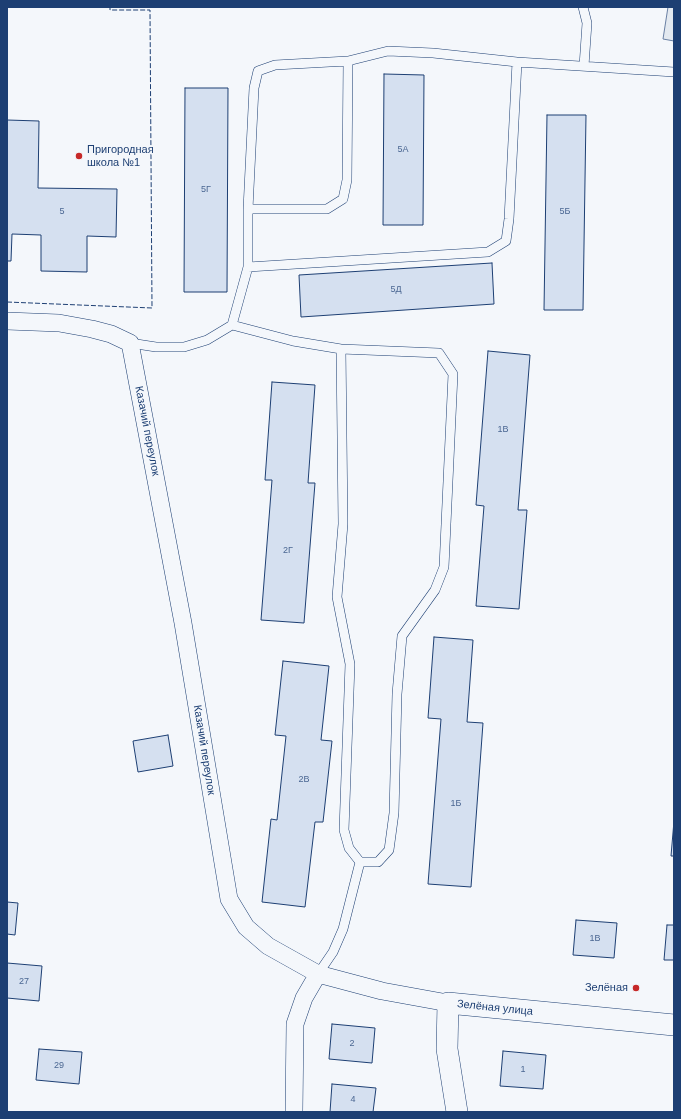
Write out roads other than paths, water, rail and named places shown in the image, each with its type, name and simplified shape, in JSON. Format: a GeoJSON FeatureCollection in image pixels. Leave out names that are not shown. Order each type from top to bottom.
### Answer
{"type":"FeatureCollection","features":[{"type":"Feature","properties":{"kind":"street"},"geometry":{"type":"LineString","coordinates":[[7,321],[66,324],[111,334],[130,343]]}},
{"type":"Feature","properties":{"kind":"street","name":"Казачий переулок"},"geometry":{"type":"LineString","coordinates":[[130,343],[183,623],[229,899],[246,927],[268,946],[318,974]]}},
{"type":"Feature","properties":{"kind":"street"},"geometry":{"type":"LineString","coordinates":[[294,1112],[295,1024],[304,998],[318,974]]}},
{"type":"Feature","properties":{"kind":"street","name":"Зелёная улица"},"geometry":{"type":"LineString","coordinates":[[318,974],[382,991],[448,1003],[674,1025]]}},
{"type":"Feature","properties":{"kind":"street"},"geometry":{"type":"LineString","coordinates":[[448,1003],[447,1049],[456,1112]]}},
{"type":"Feature","properties":{"kind":"lane"},"geometry":{"type":"LineString","coordinates":[[583,7],[587,23],[584,66]]}},
{"type":"Feature","properties":{"kind":"lane"},"geometry":{"type":"LineString","coordinates":[[130,343],[156,347],[184,347],[207,340],[232,325],[248,267],[248,209],[254,88],[258,71],[275,65],[348,61],[388,51],[433,53],[517,62],[674,72]]}},
{"type":"Feature","properties":{"kind":"lane"},"geometry":{"type":"LineString","coordinates":[[248,209],[326,209],[343,199],[347,180],[348,61]]}},
{"type":"Feature","properties":{"kind":"lane"},"geometry":{"type":"LineString","coordinates":[[248,267],[488,252],[506,241],[509,219],[517,62]]}},
{"type":"Feature","properties":{"kind":"lane"},"geometry":{"type":"LineString","coordinates":[[232,325],[294,341],[342,349],[439,353],[453,374],[444,567],[435,590],[402,636],[397,694],[394,813],[389,850],[378,862],[360,862]]}},
{"type":"Feature","properties":{"kind":"lane"},"geometry":{"type":"LineString","coordinates":[[342,349],[343,524],[337,597],[350,664],[344,830],[349,848],[360,862]]}},
{"type":"Feature","properties":{"kind":"lane"},"geometry":{"type":"LineString","coordinates":[[318,974],[333,952],[343,929],[360,862]]}},
{"type":"Feature","properties":{"kind":"place","name":"Пригородная школа №1"},"geometry":{"type":"Point","coordinates":[79,156]}},
{"type":"Feature","properties":{"kind":"place","name":"Зелёная"},"geometry":{"type":"Point","coordinates":[636,988]}}]}
